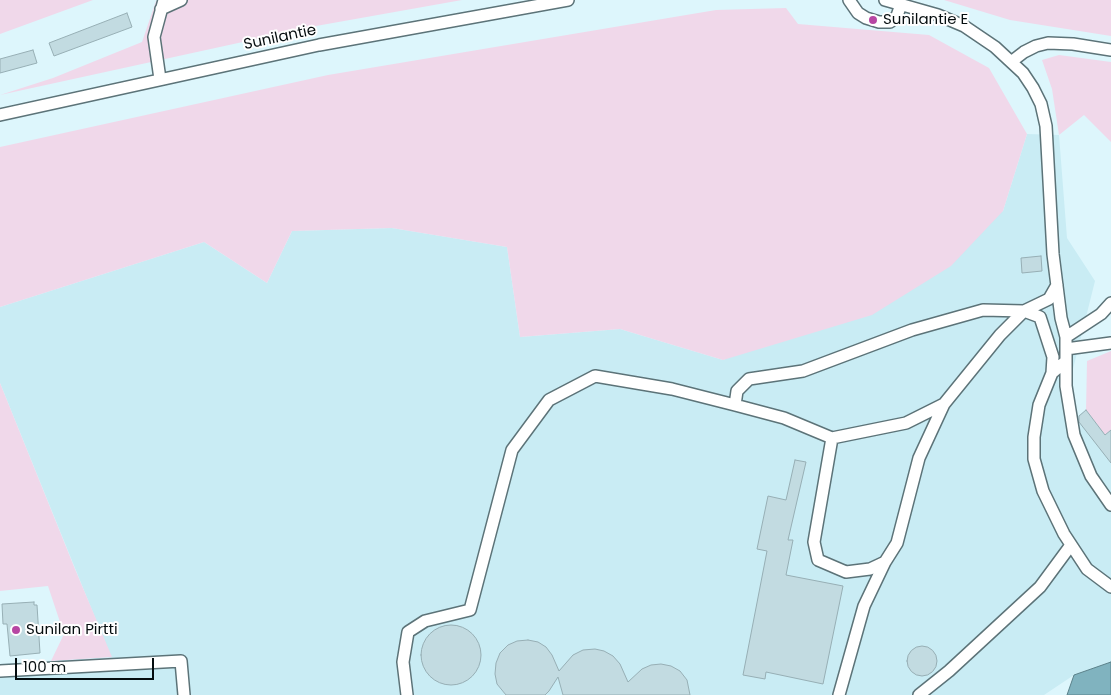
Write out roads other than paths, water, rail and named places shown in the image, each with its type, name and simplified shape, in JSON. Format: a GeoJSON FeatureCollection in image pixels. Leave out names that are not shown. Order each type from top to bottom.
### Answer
{"type":"FeatureCollection","features":[{"type":"Feature","properties":{"kind":"street"},"geometry":{"type":"LineString","coordinates":[[160,79],[154,36],[162,4],[181,0]]}},
{"type":"Feature","properties":{"kind":"street","name":"Sunilantie"},"geometry":{"type":"LineString","coordinates":[[0,115],[320,45],[568,0]]}},
{"type":"Feature","properties":{"kind":"street"},"geometry":{"type":"LineString","coordinates":[[849,0],[858,13],[879,22],[890,22],[897,16],[905,3]]}},
{"type":"Feature","properties":{"kind":"street"},"geometry":{"type":"LineString","coordinates":[[885,0],[905,3],[964,26],[995,47],[1011,62],[1028,80],[1041,104],[1046,126],[1053,254],[1061,318],[1066,337],[1066,386],[1074,435],[1091,476],[1111,505]]}},
{"type":"Feature","properties":{"kind":"street"},"geometry":{"type":"LineString","coordinates":[[1011,62],[1024,52],[1048,43],[1073,44],[1111,50]]}},
{"type":"Feature","properties":{"kind":"street"},"geometry":{"type":"LineString","coordinates":[[839,695],[864,606],[885,562],[897,543],[919,458],[944,404],[1000,335],[1024,311],[1049,299],[1057,285]]}},
{"type":"Feature","properties":{"kind":"street"},"geometry":{"type":"LineString","coordinates":[[1066,337],[1101,314],[1111,303]]}},
{"type":"Feature","properties":{"kind":"street"},"geometry":{"type":"LineString","coordinates":[[735,405],[737,391],[749,379],[803,371],[912,330],[983,310],[1024,311],[1040,316],[1053,357],[1052,372],[1039,405],[1034,437],[1034,459],[1043,491],[1064,534],[1087,569],[1111,587]]}},
{"type":"Feature","properties":{"kind":"street"},"geometry":{"type":"LineString","coordinates":[[1052,372],[1066,355],[1111,343]]}},
{"type":"Feature","properties":{"kind":"street"},"geometry":{"type":"LineString","coordinates":[[407,695],[403,662],[408,632],[424,621],[470,610],[512,450],[549,400],[595,376],[672,389],[735,405],[784,418],[832,438],[906,423],[944,404]]}},
{"type":"Feature","properties":{"kind":"street"},"geometry":{"type":"LineString","coordinates":[[832,438],[814,542],[818,560],[846,572],[870,569],[885,562]]}},
{"type":"Feature","properties":{"kind":"street"},"geometry":{"type":"LineString","coordinates":[[919,695],[1040,587],[1071,545]]}},
{"type":"Feature","properties":{"kind":"street"},"geometry":{"type":"LineString","coordinates":[[0,671],[181,661],[184,695]]}},
{"type":"Feature","properties":{"kind":"place","name":"Sunilantie E"},"geometry":{"type":"Point","coordinates":[873,20]}},
{"type":"Feature","properties":{"kind":"place","name":"Sunilan Pirtti"},"geometry":{"type":"Point","coordinates":[16,630]}}]}
